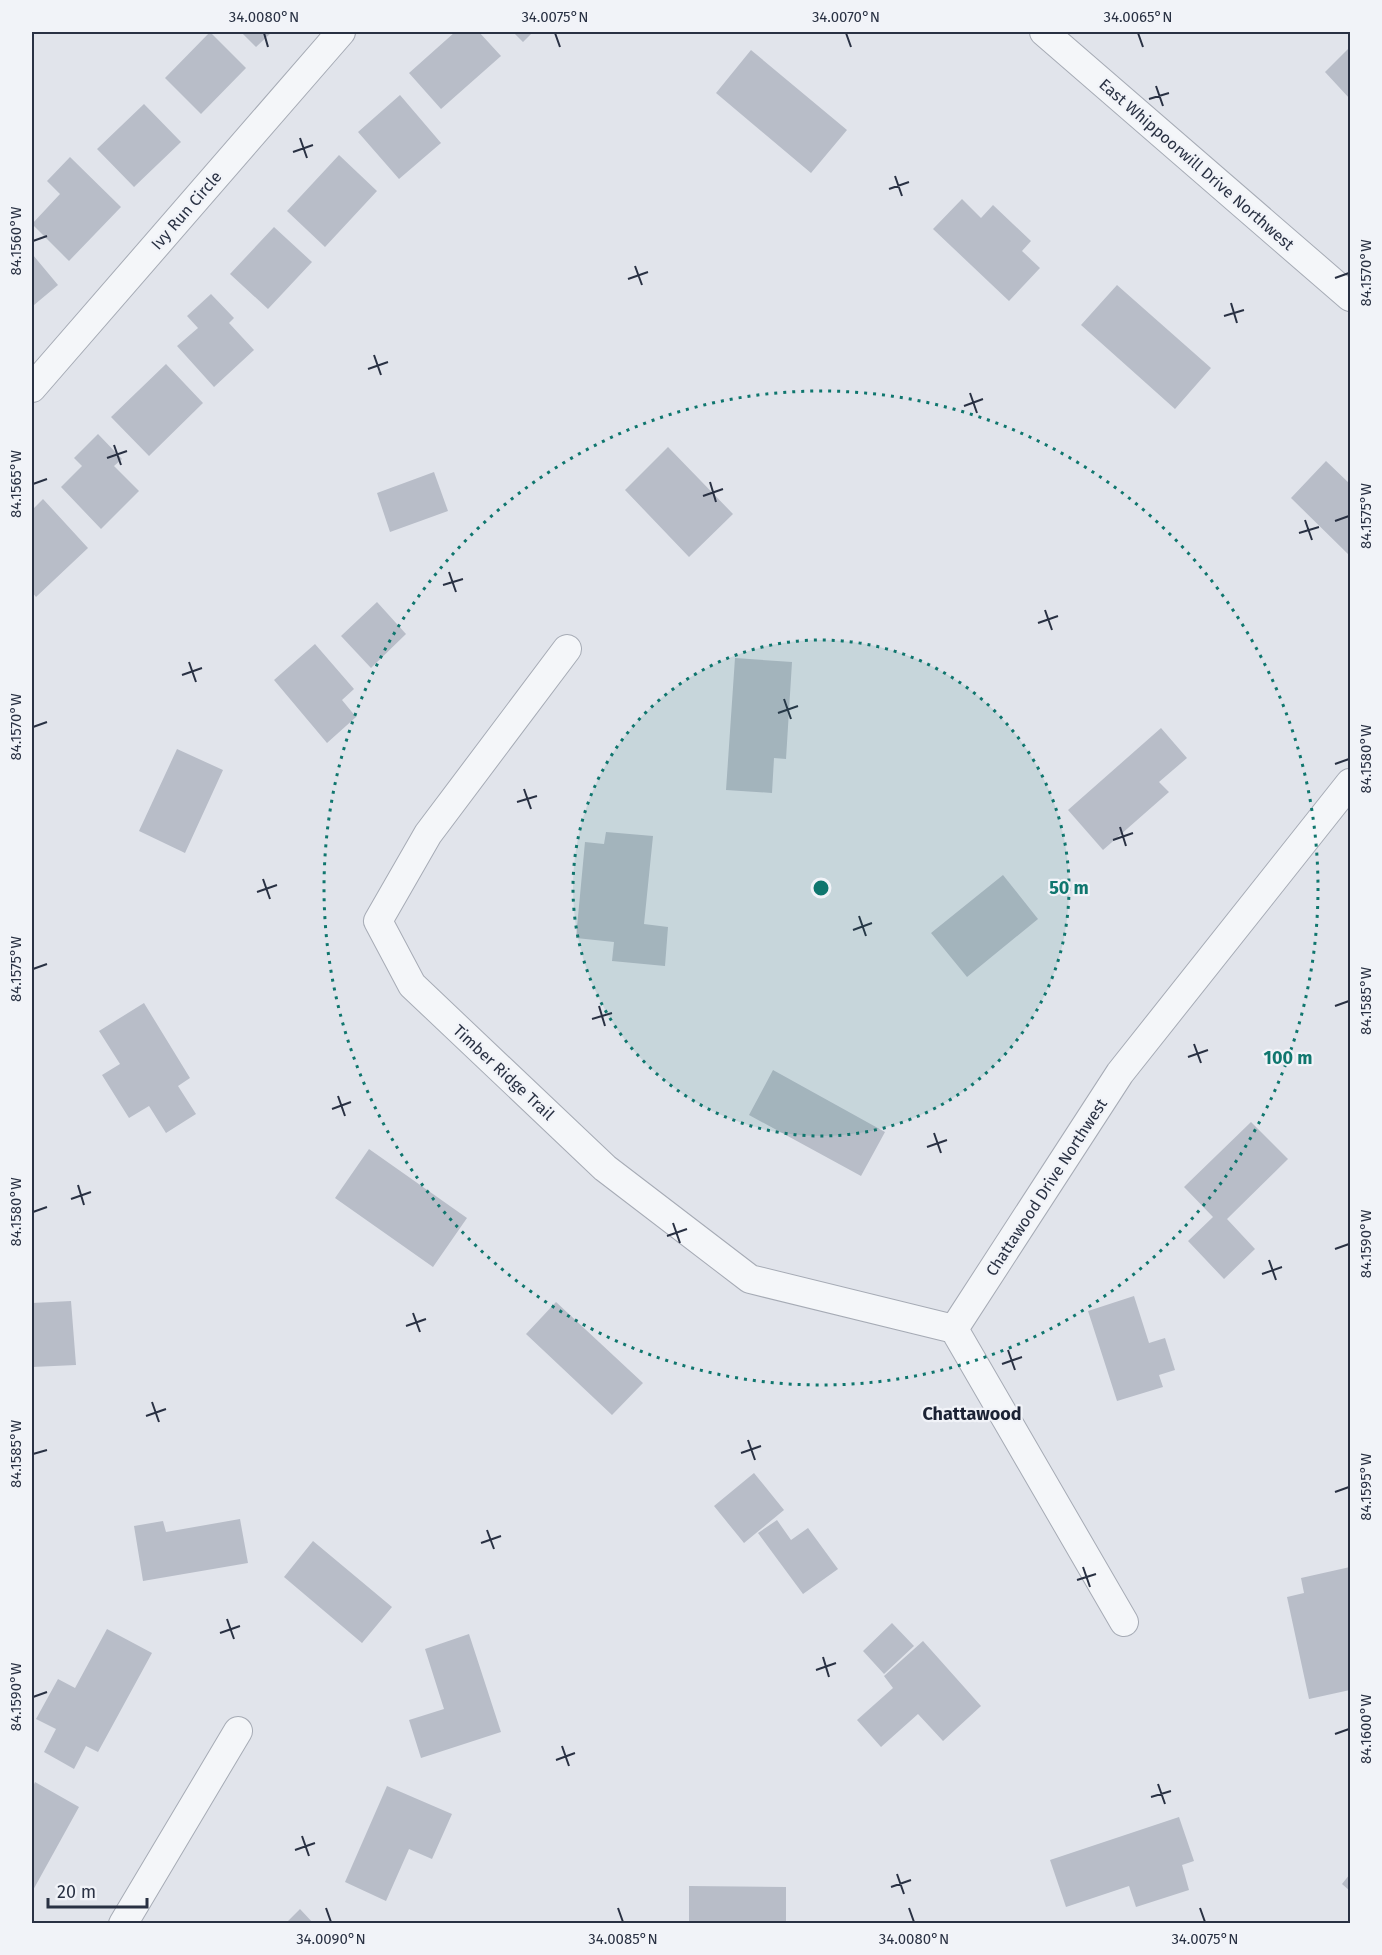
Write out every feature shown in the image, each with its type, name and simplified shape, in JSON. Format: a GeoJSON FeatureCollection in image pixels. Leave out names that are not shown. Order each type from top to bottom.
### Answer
{"type":"FeatureCollection","features":[{"type":"Feature","properties":{"kind":"street","name":"Ivy Run Circle"},"geometry":{"type":"LineString","coordinates":[[32,388],[341,32]]}},
{"type":"Feature","properties":{"kind":"street","name":"East Whippoorwill Drive Northwest"},"geometry":{"type":"LineString","coordinates":[[1044,32],[1350,297]]}},
{"type":"Feature","properties":{"kind":"street","name":"Timber Ridge Trail"},"geometry":{"type":"LineString","coordinates":[[567,649],[428,834],[378,921],[412,985],[605,1168],[750,1279],[954,1329]]}},
{"type":"Feature","properties":{"kind":"street","name":"Chattawood Drive Northwest"},"geometry":{"type":"LineString","coordinates":[[954,1329],[1120,1072],[1350,783]]}},
{"type":"Feature","properties":{"kind":"street"},"geometry":{"type":"LineString","coordinates":[[954,1329],[1124,1622]]}},
{"type":"Feature","properties":{"kind":"street"},"geometry":{"type":"LineString","coordinates":[[123,1923],[238,1731]]}},
{"type":"Feature","properties":{"kind":"building"},"geometry":{"type":"Polygon","coordinates":[[[210,32],[246,68],[201,114],[165,78],[210,32]]]}},
{"type":"Feature","properties":{"kind":"building"},"geometry":{"type":"Polygon","coordinates":[[[241,32],[272,32],[256,47],[241,32]]]}},
{"type":"Feature","properties":{"kind":"building"},"geometry":{"type":"Polygon","coordinates":[[[455,32],[479,32],[501,56],[441,109],[409,73],[455,32]]]}},
{"type":"Feature","properties":{"kind":"building"},"geometry":{"type":"Polygon","coordinates":[[[513,32],[533,32],[523,42],[513,32]]]}},
{"type":"Feature","properties":{"kind":"building"},"geometry":{"type":"Polygon","coordinates":[[[1350,47],[1350,99],[1325,72],[1350,47]]]}},
{"type":"Feature","properties":{"kind":"building"},"geometry":{"type":"Polygon","coordinates":[[[751,50],[847,130],[811,173],[716,93],[751,50]]]}},
{"type":"Feature","properties":{"kind":"building"},"geometry":{"type":"Polygon","coordinates":[[[400,95],[441,143],[399,179],[358,132],[400,95]]]}},
{"type":"Feature","properties":{"kind":"building"},"geometry":{"type":"Polygon","coordinates":[[[144,104],[181,142],[134,187],[97,149],[144,104]]]}},
{"type":"Feature","properties":{"kind":"building"},"geometry":{"type":"Polygon","coordinates":[[[339,155],[377,191],[325,247],[287,211],[339,155]]]}},
{"type":"Feature","properties":{"kind":"building"},"geometry":{"type":"Polygon","coordinates":[[[70,157],[121,207],[69,261],[32,224],[60,194],[47,181],[70,157]]]}},
{"type":"Feature","properties":{"kind":"building"},"geometry":{"type":"Polygon","coordinates":[[[962,199],[981,218],[993,205],[1031,241],[1022,251],[1040,268],[1009,301],[933,229],[962,199]]]}},
{"type":"Feature","properties":{"kind":"building"},"geometry":{"type":"Polygon","coordinates":[[[274,227],[312,262],[268,309],[230,274],[274,227]]]}},
{"type":"Feature","properties":{"kind":"building"},"geometry":{"type":"Polygon","coordinates":[[[33,255],[58,285],[34,305],[32,302],[33,255]]]}},
{"type":"Feature","properties":{"kind":"building"},"geometry":{"type":"Polygon","coordinates":[[[1117,285],[1211,368],[1175,409],[1081,325],[1117,285]]]}},
{"type":"Feature","properties":{"kind":"building"},"geometry":{"type":"Polygon","coordinates":[[[211,294],[234,318],[229,323],[254,350],[214,387],[177,346],[198,328],[187,316],[211,294]]]}},
{"type":"Feature","properties":{"kind":"building"},"geometry":{"type":"Polygon","coordinates":[[[166,364],[203,403],[149,456],[111,417],[166,364]]]}},
{"type":"Feature","properties":{"kind":"building"},"geometry":{"type":"Polygon","coordinates":[[[98,434],[122,459],[114,466],[139,491],[101,529],[61,487],[82,466],[74,458],[98,434]]]}},
{"type":"Feature","properties":{"kind":"building"},"geometry":{"type":"Polygon","coordinates":[[[668,447],[733,514],[689,557],[625,490],[668,447]]]}},
{"type":"Feature","properties":{"kind":"building"},"geometry":{"type":"Polygon","coordinates":[[[1326,461],[1350,484],[1350,556],[1291,498],[1326,461]]]}},
{"type":"Feature","properties":{"kind":"building"},"geometry":{"type":"Polygon","coordinates":[[[434,472],[448,511],[390,532],[377,493],[434,472]]]}},
{"type":"Feature","properties":{"kind":"building"},"geometry":{"type":"Polygon","coordinates":[[[43,499],[88,548],[36,597],[32,592],[32,510],[43,499]]]}},
{"type":"Feature","properties":{"kind":"building"},"geometry":{"type":"Polygon","coordinates":[[[377,602],[406,634],[371,668],[341,636],[377,602]]]}},
{"type":"Feature","properties":{"kind":"building"},"geometry":{"type":"Polygon","coordinates":[[[315,644],[354,689],[342,700],[356,717],[327,743],[274,680],[315,644]]]}},
{"type":"Feature","properties":{"kind":"building"},"geometry":{"type":"Polygon","coordinates":[[[735,658],[792,662],[786,759],[774,758],[772,793],[726,790],[735,658]]]}},
{"type":"Feature","properties":{"kind":"building"},"geometry":{"type":"Polygon","coordinates":[[[1161,728],[1187,758],[1159,782],[1169,792],[1103,850],[1068,810],[1161,728]]]}},
{"type":"Feature","properties":{"kind":"building"},"geometry":{"type":"Polygon","coordinates":[[[177,749],[223,770],[185,853],[139,831],[177,749]]]}},
{"type":"Feature","properties":{"kind":"building"},"geometry":{"type":"Polygon","coordinates":[[[606,832],[653,836],[644,924],[668,927],[665,966],[612,961],[614,942],[576,938],[585,842],[604,844],[606,832]]]}},
{"type":"Feature","properties":{"kind":"building"},"geometry":{"type":"Polygon","coordinates":[[[1003,875],[1038,919],[967,977],[931,933],[1003,875]]]}},
{"type":"Feature","properties":{"kind":"building"},"geometry":{"type":"Polygon","coordinates":[[[144,1003],[190,1078],[178,1086],[196,1114],[166,1133],[149,1106],[129,1118],[102,1075],[120,1064],[99,1031],[144,1003]]]}},
{"type":"Feature","properties":{"kind":"building"},"geometry":{"type":"Polygon","coordinates":[[[773,1070],[885,1132],[861,1176],[749,1115],[773,1070]]]}},
{"type":"Feature","properties":{"kind":"building"},"geometry":{"type":"Polygon","coordinates":[[[1251,1122],[1288,1159],[1227,1219],[1255,1249],[1224,1279],[1188,1241],[1213,1217],[1184,1187],[1251,1122]]]}},
{"type":"Feature","properties":{"kind":"building"},"geometry":{"type":"Polygon","coordinates":[[[369,1149],[467,1218],[433,1267],[335,1198],[369,1149]]]}},
{"type":"Feature","properties":{"kind":"building"},"geometry":{"type":"Polygon","coordinates":[[[1134,1296],[1149,1343],[1165,1338],[1175,1370],[1159,1375],[1163,1387],[1117,1401],[1088,1311],[1134,1296]]]}},
{"type":"Feature","properties":{"kind":"building"},"geometry":{"type":"Polygon","coordinates":[[[71,1301],[76,1365],[32,1367],[32,1303],[71,1301]]]}},
{"type":"Feature","properties":{"kind":"building"},"geometry":{"type":"Polygon","coordinates":[[[556,1302],[643,1383],[612,1415],[526,1334],[556,1302]]]}},
{"type":"Feature","properties":{"kind":"building"},"geometry":{"type":"Polygon","coordinates":[[[754,1473],[784,1510],[744,1543],[714,1506],[754,1473]]]}},
{"type":"Feature","properties":{"kind":"building"},"geometry":{"type":"Polygon","coordinates":[[[240,1519],[248,1563],[143,1581],[134,1526],[163,1521],[166,1532],[240,1519]]]}},
{"type":"Feature","properties":{"kind":"building"},"geometry":{"type":"Polygon","coordinates":[[[777,1520],[791,1540],[808,1528],[838,1569],[803,1594],[758,1533],[777,1520]]]}},
{"type":"Feature","properties":{"kind":"building"},"geometry":{"type":"Polygon","coordinates":[[[313,1541],[392,1607],[362,1643],[284,1577],[313,1541]]]}},
{"type":"Feature","properties":{"kind":"building"},"geometry":{"type":"Polygon","coordinates":[[[1350,1567],[1350,1690],[1309,1699],[1287,1597],[1304,1593],[1301,1578],[1350,1567]]]}},
{"type":"Feature","properties":{"kind":"building"},"geometry":{"type":"Polygon","coordinates":[[[892,1623],[914,1646],[884,1674],[863,1651],[892,1623]]]}},
{"type":"Feature","properties":{"kind":"building"},"geometry":{"type":"Polygon","coordinates":[[[107,1629],[152,1653],[98,1752],[86,1746],[74,1769],[44,1752],[56,1729],[36,1719],[58,1679],[75,1688],[107,1629]]]}},
{"type":"Feature","properties":{"kind":"building"},"geometry":{"type":"Polygon","coordinates":[[[469,1634],[501,1732],[421,1758],[409,1720],[444,1709],[425,1649],[469,1634]]]}},
{"type":"Feature","properties":{"kind":"building"},"geometry":{"type":"Polygon","coordinates":[[[923,1641],[981,1706],[943,1741],[918,1714],[881,1747],[857,1720],[893,1688],[884,1676],[923,1641]]]}},
{"type":"Feature","properties":{"kind":"building"},"geometry":{"type":"Polygon","coordinates":[[[35,1782],[79,1807],[32,1892],[32,1789],[35,1782]]]}},
{"type":"Feature","properties":{"kind":"building"},"geometry":{"type":"Polygon","coordinates":[[[387,1786],[452,1814],[432,1859],[409,1849],[386,1901],[345,1882],[387,1786]]]}},
{"type":"Feature","properties":{"kind":"building"},"geometry":{"type":"Polygon","coordinates":[[[1179,1817],[1194,1861],[1182,1865],[1189,1890],[1136,1907],[1129,1886],[1066,1907],[1050,1860],[1179,1817]]]}},
{"type":"Feature","properties":{"kind":"building"},"geometry":{"type":"Polygon","coordinates":[[[1350,1874],[1350,1891],[1342,1884],[1350,1874]]]}},
{"type":"Feature","properties":{"kind":"building"},"geometry":{"type":"Polygon","coordinates":[[[689,1886],[786,1887],[786,1924],[689,1924],[689,1886]]]}},
{"type":"Feature","properties":{"kind":"building"},"geometry":{"type":"Polygon","coordinates":[[[300,1909],[314,1924],[285,1924],[300,1909]]]}},
{"type":"Feature","properties":{"kind":"district","name":"Chattawood"},"geometry":{"type":"Point","coordinates":[972,1414]}}]}
